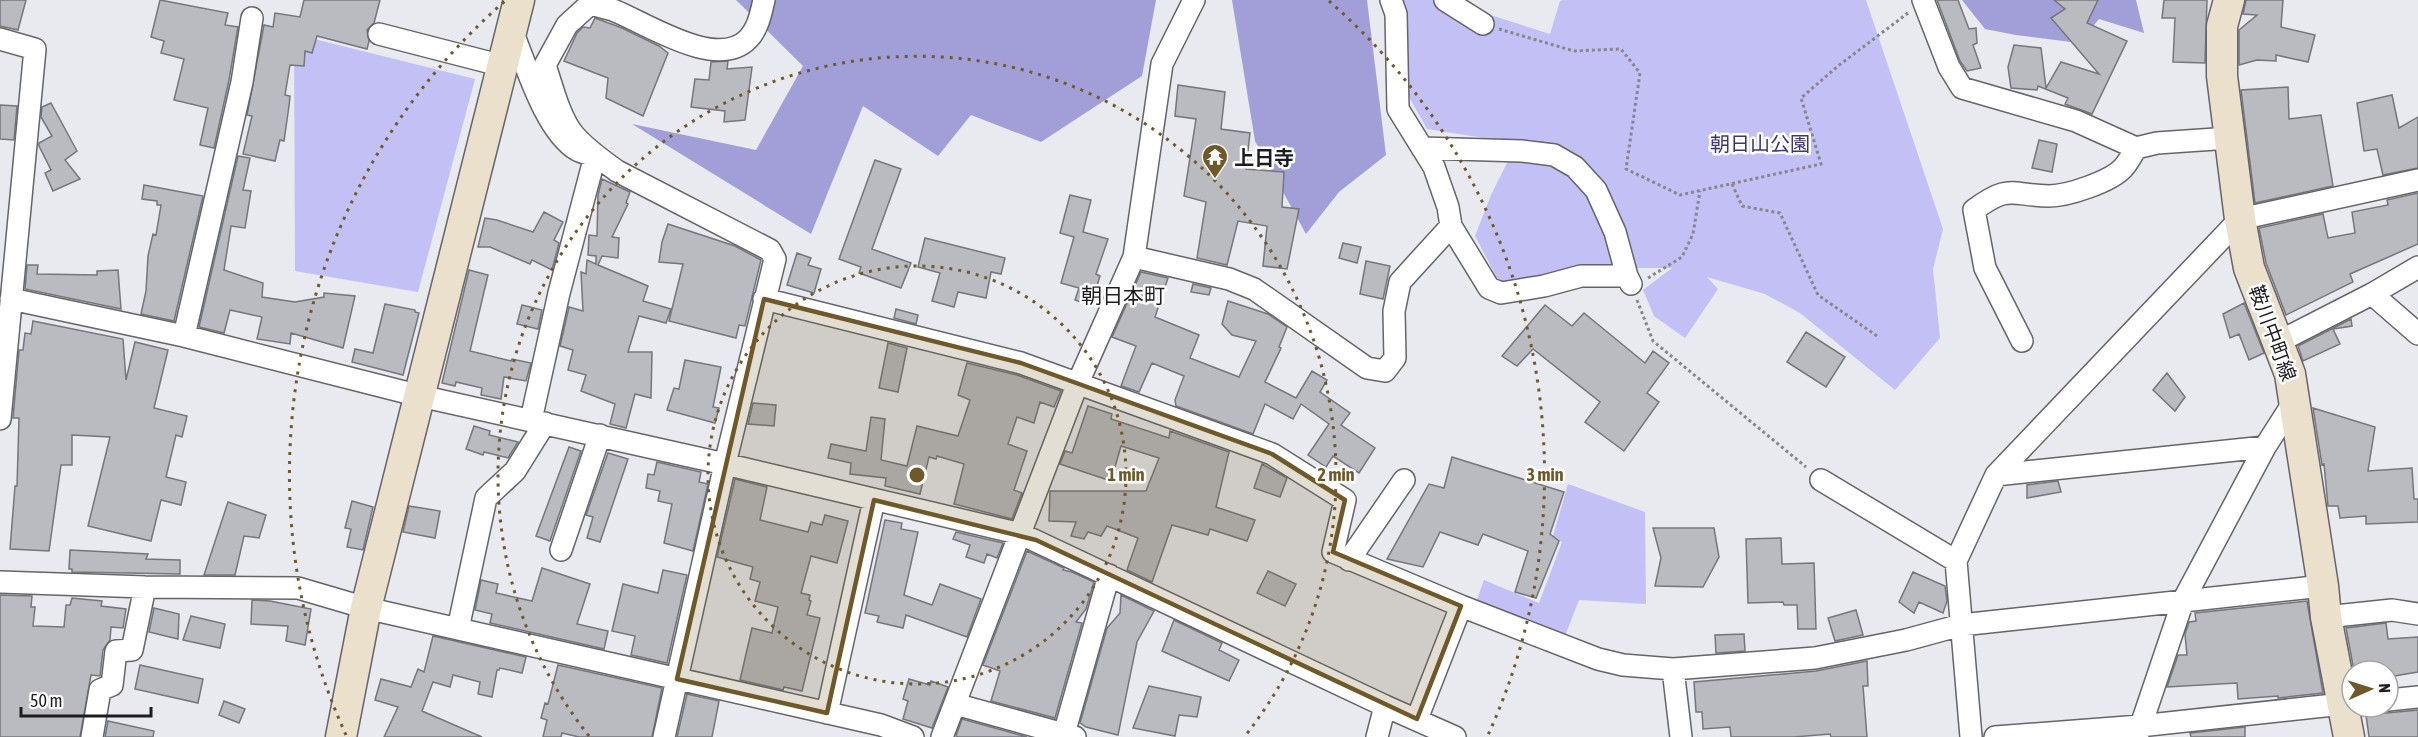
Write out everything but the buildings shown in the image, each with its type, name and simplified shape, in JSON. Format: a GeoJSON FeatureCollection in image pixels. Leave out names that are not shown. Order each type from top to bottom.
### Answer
{"type":"FeatureCollection","features":[{"type":"Feature","properties":{"kind":"street"},"geometry":{"type":"LineString","coordinates":[[340,737],[366,608],[519,0]]}},
{"type":"Feature","properties":{"kind":"street"},"geometry":{"type":"LineString","coordinates":[[664,737],[725,464],[775,259],[770,250],[617,171],[595,156],[572,133],[545,66],[567,25],[590,4],[613,10],[656,32],[711,50],[734,47],[748,39],[759,20],[764,0]]}},
{"type":"Feature","properties":{"kind":"street"},"geometry":{"type":"LineString","coordinates":[[942,737],[1077,385],[1134,257],[1162,64],[1194,0]]}},
{"type":"Feature","properties":{"kind":"street"},"geometry":{"type":"LineString","coordinates":[[1391,0],[1395,14],[1398,109],[1422,148],[1434,167],[1448,207],[1451,226],[1489,288],[1501,293],[1544,286],[1581,276],[1629,280],[1615,232],[1596,190],[1575,167],[1554,155],[1522,151],[1422,148]]}},
{"type":"Feature","properties":{"kind":"street"},"geometry":{"type":"LineString","coordinates":[[1445,0],[1483,24]]}},
{"type":"Feature","properties":{"kind":"street","name":"鞍川中町線"},"geometry":{"type":"LineString","coordinates":[[2229,0],[2222,26],[2222,76],[2240,219],[2249,268],[2290,374],[2324,586],[2326,617],[2340,675]]}},
{"type":"Feature","properties":{"kind":"street"},"geometry":{"type":"LineString","coordinates":[[1924,1],[1949,67],[1962,88],[2076,121],[2136,148],[2157,143],[2230,138]]}},
{"type":"Feature","properties":{"kind":"street"},"geometry":{"type":"LineString","coordinates":[[184,336],[242,82],[252,18]]}},
{"type":"Feature","properties":{"kind":"street"},"geometry":{"type":"LineString","coordinates":[[512,31],[541,104],[555,129],[577,150],[595,156]]}},
{"type":"Feature","properties":{"kind":"street"},"geometry":{"type":"LineString","coordinates":[[379,34],[503,66]]}},
{"type":"Feature","properties":{"kind":"street"},"geometry":{"type":"LineString","coordinates":[[0,39],[35,50],[0,419]]}},
{"type":"Feature","properties":{"kind":"street"},"geometry":{"type":"LineString","coordinates":[[2022,341],[1985,268],[1974,210],[1993,196],[2010,192],[2049,196],[2067,194],[2091,185],[2123,168],[2136,148]]}},
{"type":"Feature","properties":{"kind":"street"},"geometry":{"type":"LineString","coordinates":[[458,629],[486,498],[515,471],[538,422],[559,293],[595,156]]}},
{"type":"Feature","properties":{"kind":"street"},"geometry":{"type":"LineString","coordinates":[[1971,737],[1956,561],[1996,475],[2240,219],[2418,180]]}},
{"type":"Feature","properties":{"kind":"street"},"geometry":{"type":"LineString","coordinates":[[1134,257],[1229,279],[1254,289],[1367,368],[1385,371],[1395,358],[1394,311],[1400,282],[1451,226]]}},
{"type":"Feature","properties":{"kind":"street"},"geometry":{"type":"LineString","coordinates":[[2278,342],[2372,294],[2418,267]]}},
{"type":"Feature","properties":{"kind":"street"},"geometry":{"type":"LineString","coordinates":[[2372,294],[2418,334]]}},
{"type":"Feature","properties":{"kind":"street"},"geometry":{"type":"LineString","coordinates":[[11,299],[184,336],[420,396],[600,435],[1021,534],[1455,737]]}},
{"type":"Feature","properties":{"kind":"street"},"geometry":{"type":"LineString","coordinates":[[764,299],[1021,363],[1272,454],[1345,500],[1333,552],[1461,606],[1598,659],[1623,665],[1673,669],[1815,658],[1906,640],[1961,625],[2324,586]]}},
{"type":"Feature","properties":{"kind":"street"},"geometry":{"type":"LineString","coordinates":[[2138,732],[2183,601],[2265,447],[2295,400]]}},
{"type":"Feature","properties":{"kind":"street"},"geometry":{"type":"LineString","coordinates":[[561,550],[600,435]]}},
{"type":"Feature","properties":{"kind":"street"},"geometry":{"type":"LineString","coordinates":[[1996,475],[2265,447]]}},
{"type":"Feature","properties":{"kind":"street"},"geometry":{"type":"LineString","coordinates":[[1349,560],[1404,480]]}},
{"type":"Feature","properties":{"kind":"street"},"geometry":{"type":"LineString","coordinates":[[1821,480],[1956,561]]}},
{"type":"Feature","properties":{"kind":"street"},"geometry":{"type":"LineString","coordinates":[[827,713],[874,500]]}},
{"type":"Feature","properties":{"kind":"street"},"geometry":{"type":"LineString","coordinates":[[955,704],[1069,736],[1109,575]]}},
{"type":"Feature","properties":{"kind":"street"},"geometry":{"type":"LineString","coordinates":[[0,582],[144,587],[298,588],[366,608],[881,725],[912,737]]}},
{"type":"Feature","properties":{"kind":"street"},"geometry":{"type":"LineString","coordinates":[[92,737],[100,690],[112,685],[116,651],[132,650],[144,587]]}},
{"type":"Feature","properties":{"kind":"street"},"geometry":{"type":"LineString","coordinates":[[1417,719],[1461,606]]}},
{"type":"Feature","properties":{"kind":"street"},"geometry":{"type":"LineString","coordinates":[[2326,617],[2392,610],[2418,614]]}},
{"type":"Feature","properties":{"kind":"street"},"geometry":{"type":"LineString","coordinates":[[1673,669],[1681,737]]}},
{"type":"Feature","properties":{"kind":"street"},"geometry":{"type":"LineString","coordinates":[[2400,699],[2418,697]]}},
{"type":"Feature","properties":{"kind":"street"},"geometry":{"type":"LineString","coordinates":[[1995,737],[2138,732],[2340,705]]}},
{"type":"Feature","properties":{"kind":"street"},"geometry":{"type":"LineString","coordinates":[[1377,737],[1385,706]]}},
{"type":"Feature","properties":{"kind":"street","name":"鞍川中町線"},"geometry":{"type":"LineString","coordinates":[[2348,719],[2349,737]]}},
{"type":"Feature","properties":{"kind":"path"},"geometry":{"type":"LineString","coordinates":[[1483,24],[1574,51],[1621,49],[1640,73],[1626,169],[1680,195],[1821,164],[1801,98],[1838,66],[1924,1]]}},
{"type":"Feature","properties":{"kind":"path"},"geometry":{"type":"LineString","coordinates":[[1732,184],[1742,206],[1780,213],[1818,295],[1877,336]]}},
{"type":"Feature","properties":{"kind":"path"},"geometry":{"type":"LineString","coordinates":[[1629,280],[1638,284],[1682,256],[1693,234],[1700,191]]}},
{"type":"Feature","properties":{"kind":"path"},"geometry":{"type":"LineString","coordinates":[[1629,280],[1653,341],[1821,480]]}},
{"type":"Feature","properties":{"kind":"highlighted area"},"geometry":{"type":"Polygon","coordinates":[[[764,299],[1021,363],[1272,454],[1345,500],[1333,552],[1461,606],[1417,719],[1036,540],[874,500],[827,713],[677,679],[764,299]]]}},
{"type":"Feature","properties":{"kind":"green space","name":"朝日山公園"},"geometry":{"type":"Polygon","coordinates":[[[1397,0],[1443,0],[1550,34],[1560,1],[1563,0],[1866,0],[1943,229],[1933,269],[1940,338],[1895,390],[1800,313],[1765,294],[1707,277],[1718,289],[1685,338],[1654,316],[1643,290],[1672,268],[1582,268],[1506,283],[1497,278],[1475,236],[1491,195],[1517,143],[1427,129],[1404,88],[1397,0]]]}},
{"type":"Feature","properties":{"kind":"green space"},"geometry":{"type":"Polygon","coordinates":[[[294,34],[475,79],[418,292],[295,271],[294,34]]]}},
{"type":"Feature","properties":{"kind":"green space"},"geometry":{"type":"Polygon","coordinates":[[[1568,484],[1645,512],[1646,604],[1579,600],[1565,636],[1475,605],[1484,580],[1539,603],[1562,542],[1553,536],[1568,484]]]}},
{"type":"Feature","properties":{"kind":"shaded area"},"geometry":{"type":"Polygon","coordinates":[[[736,0],[1156,0],[1142,76],[1041,142],[971,115],[938,156],[863,106],[811,234],[632,124],[756,150],[803,66],[736,0]]]}},
{"type":"Feature","properties":{"kind":"shaded area"},"geometry":{"type":"Polygon","coordinates":[[[1232,0],[1367,0],[1386,155],[1339,192],[1306,234],[1255,141],[1232,0]]]}},
{"type":"Feature","properties":{"kind":"shaded area"},"geometry":{"type":"Polygon","coordinates":[[[1962,0],[2136,0],[2144,33],[2099,19],[2079,43],[2016,35],[1985,29],[1962,0]]]}},
{"type":"Feature","properties":{"kind":"place","name":"上日寺"},"geometry":{"type":"Point","coordinates":[1215,180]}},
{"type":"Feature","properties":{"kind":"district","name":"朝日本町"},"geometry":{"type":"Point","coordinates":[1123,295]}}]}
